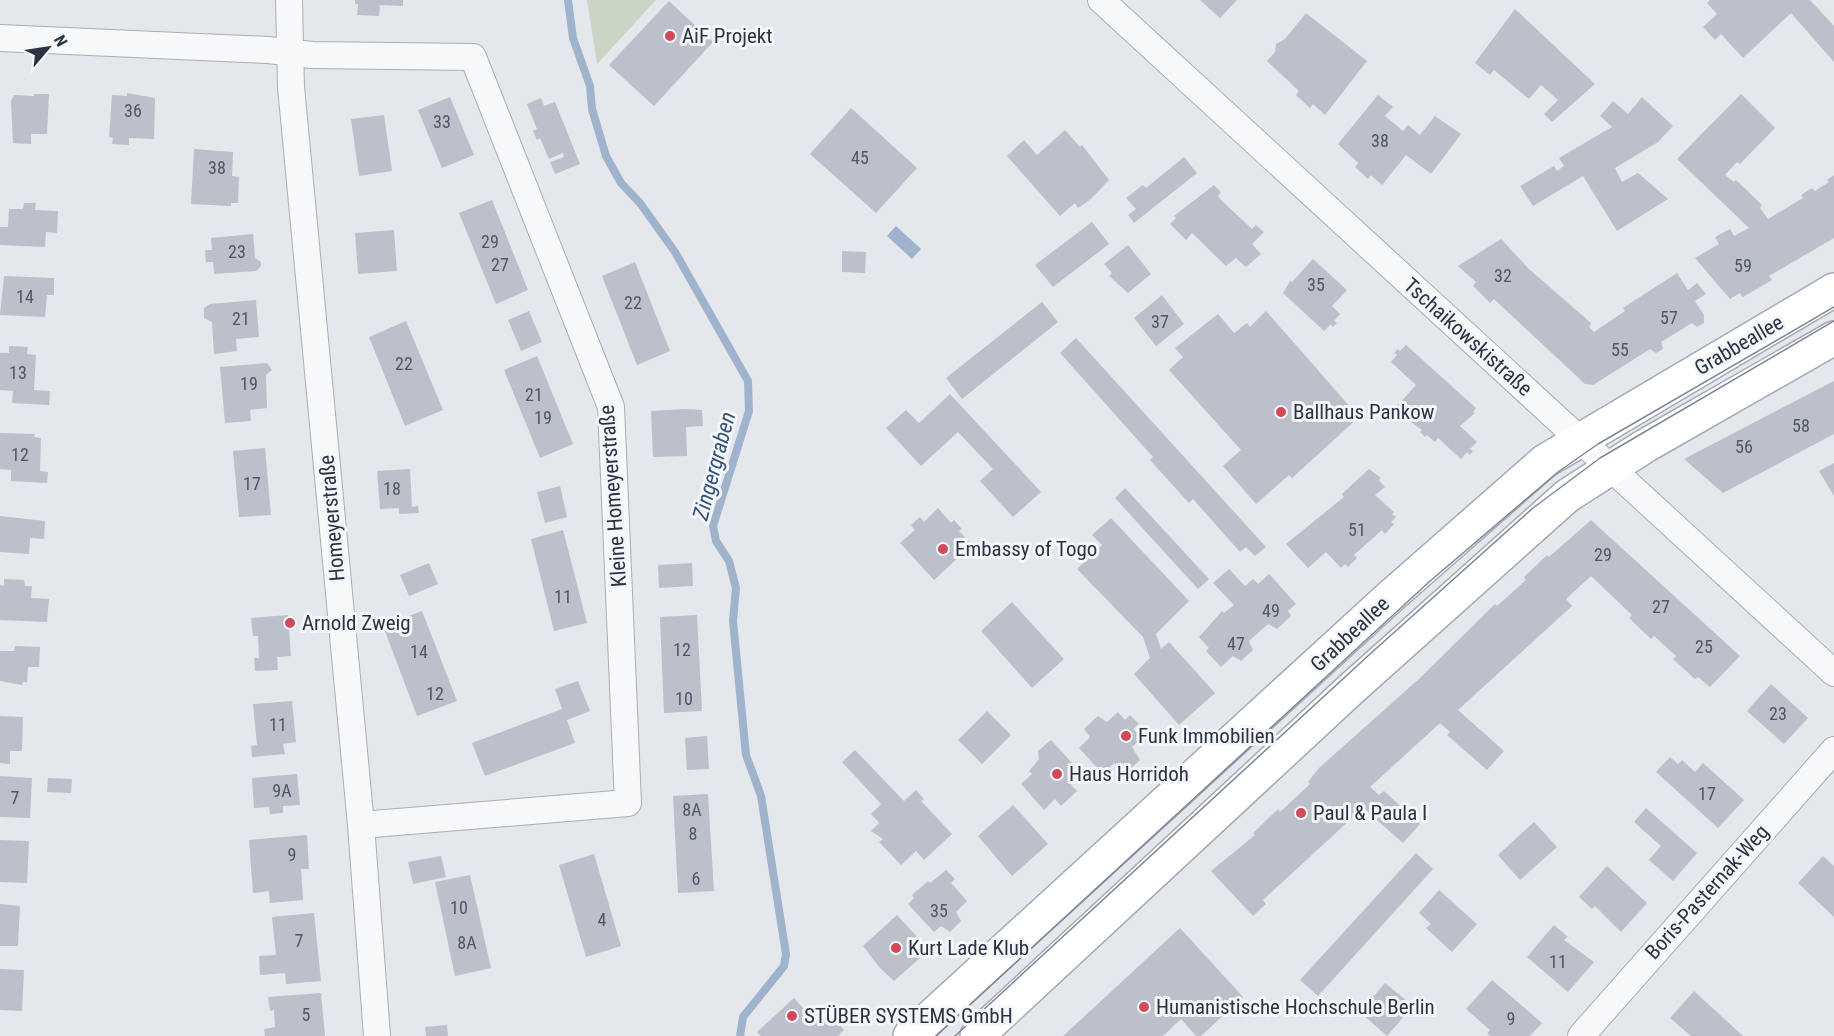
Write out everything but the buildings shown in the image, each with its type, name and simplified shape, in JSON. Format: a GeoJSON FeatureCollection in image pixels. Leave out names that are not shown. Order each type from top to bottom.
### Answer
{"type":"FeatureCollection","features":[{"type":"Feature","properties":{"kind":"main road","name":"Grabbeallee"},"geometry":{"type":"LineString","coordinates":[[910,1036],[1499,499],[1545,461],[1834,290]]}},
{"type":"Feature","properties":{"kind":"main road","name":"Grabbeallee"},"geometry":{"type":"LineString","coordinates":[[977,1036],[1280,754],[1567,496],[1610,467],[1834,338]]}},
{"type":"Feature","properties":{"kind":"street","name":"Homeyerstraße"},"geometry":{"type":"LineString","coordinates":[[290,0],[289,53],[361,825],[377,1036]]}},
{"type":"Feature","properties":{"kind":"street","name":"Tschaikowskistraße"},"geometry":{"type":"LineString","coordinates":[[1101,0],[1834,673]]}},
{"type":"Feature","properties":{"kind":"street"},"geometry":{"type":"LineString","coordinates":[[0,38],[289,53]]}},
{"type":"Feature","properties":{"kind":"street","name":"Kleine Homeyerstraße"},"geometry":{"type":"LineString","coordinates":[[289,53],[473,57],[611,407],[628,803],[361,825]]}},
{"type":"Feature","properties":{"kind":"street","name":"Boris-Pasternak-Weg"},"geometry":{"type":"LineString","coordinates":[[1581,1036],[1834,750]]}},
{"type":"Feature","properties":{"kind":"green space"},"geometry":{"type":"Polygon","coordinates":[[[587,0],[656,0],[597,64],[587,0]]]}},
{"type":"Feature","properties":{"kind":"water"},"geometry":{"type":"Polygon","coordinates":[[[896,226],[921,249],[912,259],[887,236],[896,226]]]}},
{"type":"Feature","properties":{"kind":"waterway","name":"Zingergraben"},"geometry":{"type":"LineString","coordinates":[[568,0],[573,38],[590,86],[592,109],[606,156],[621,183],[640,203],[675,252],[748,381],[749,411],[713,526],[716,541],[729,561],[736,588],[733,621],[746,755],[761,796],[786,954],[784,966],[743,1017],[740,1036]]}},
{"type":"Feature","properties":{"kind":"tram line"},"geometry":{"type":"LineString","coordinates":[[936,1036],[1429,582],[1558,472],[1598,444],[1834,307]]}},
{"type":"Feature","properties":{"kind":"tram line"},"geometry":{"type":"LineString","coordinates":[[955,1036],[1370,654],[1533,508],[1600,458],[1834,321]]}},
{"type":"Feature","properties":{"kind":"place","name":"AiF Projekt"},"geometry":{"type":"Point","coordinates":[670,36]}},
{"type":"Feature","properties":{"kind":"place","name":"Ballhaus Pankow"},"geometry":{"type":"Point","coordinates":[1281,412]}},
{"type":"Feature","properties":{"kind":"place","name":"Embassy of Togo"},"geometry":{"type":"Point","coordinates":[943,549]}},
{"type":"Feature","properties":{"kind":"place","name":"Arnold Zweig"},"geometry":{"type":"Point","coordinates":[290,623]}},
{"type":"Feature","properties":{"kind":"place","name":"Funk Immobilien"},"geometry":{"type":"Point","coordinates":[1126,736]}},
{"type":"Feature","properties":{"kind":"place","name":"Haus Horridoh"},"geometry":{"type":"Point","coordinates":[1057,774]}},
{"type":"Feature","properties":{"kind":"place","name":"Paul & Paula I"},"geometry":{"type":"Point","coordinates":[1301,813]}},
{"type":"Feature","properties":{"kind":"place","name":"Kurt Lade Klub"},"geometry":{"type":"Point","coordinates":[896,948]}},
{"type":"Feature","properties":{"kind":"place","name":"Humanistische Hochschule Berlin"},"geometry":{"type":"Point","coordinates":[1144,1007]}},
{"type":"Feature","properties":{"kind":"place","name":"STÜBER SYSTEMS GmbH"},"geometry":{"type":"Point","coordinates":[792,1016]}}]}
